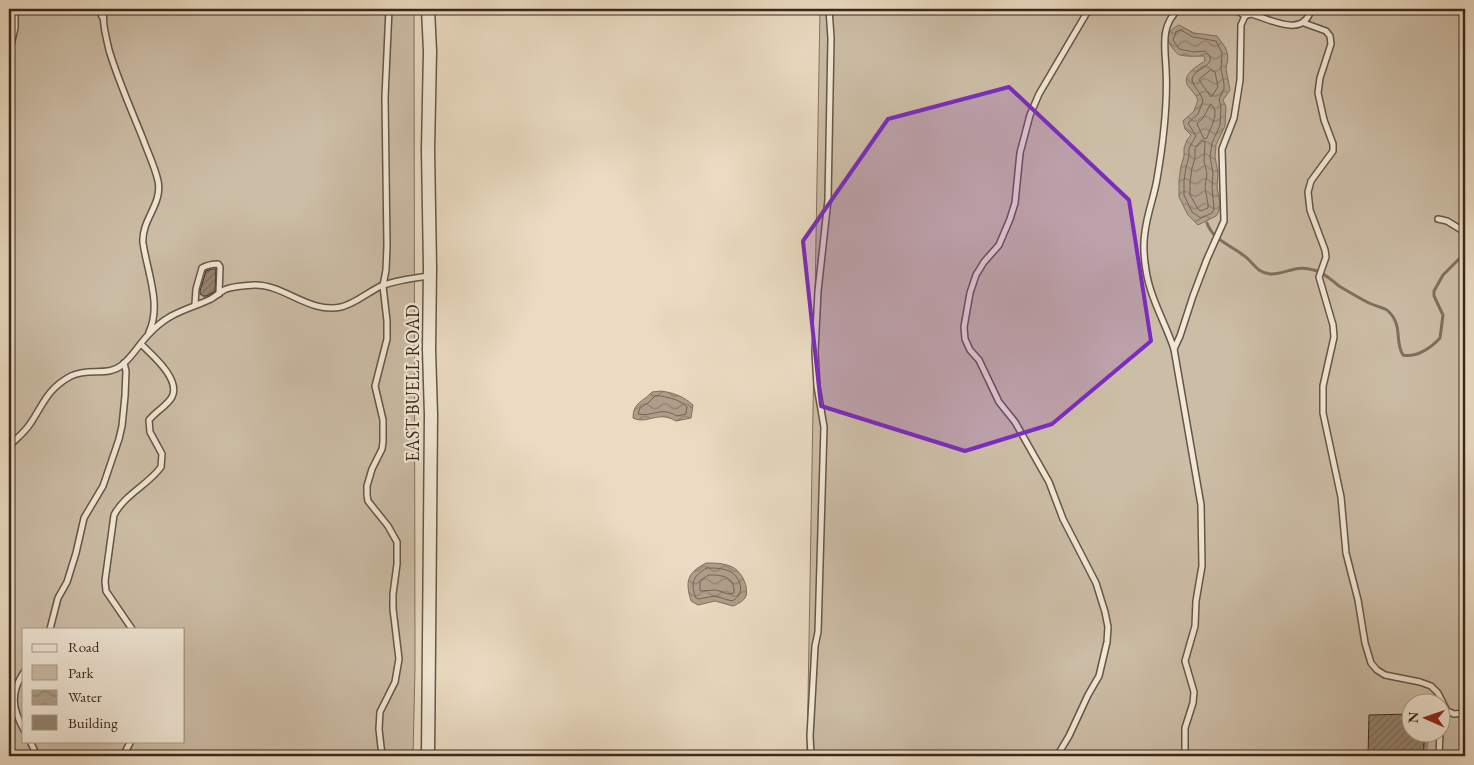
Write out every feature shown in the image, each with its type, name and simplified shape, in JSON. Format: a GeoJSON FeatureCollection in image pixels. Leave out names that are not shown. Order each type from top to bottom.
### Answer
{"type":"FeatureCollection","features":[{"type":"Feature","properties":{"kind":"street","name":"EAST BUELL ROAD"},"geometry":{"type":"LineString","coordinates":[[428,9],[429,354],[431,415],[428,756]]}},
{"type":"Feature","properties":{"kind":"lane"},"geometry":{"type":"LineString","coordinates":[[9,53],[15,28],[15,9]]}},
{"type":"Feature","properties":{"kind":"lane"},"geometry":{"type":"LineString","coordinates":[[98,9],[103,18]]}},
{"type":"Feature","properties":{"kind":"lane"},"geometry":{"type":"LineString","coordinates":[[9,446],[29,425],[45,397],[59,384],[80,373],[113,371],[124,363],[141,344],[153,324],[153,293],[148,274],[143,234],[158,199],[158,183],[107,42],[103,18],[104,9]]}},
{"type":"Feature","properties":{"kind":"lane"},"geometry":{"type":"LineString","coordinates":[[382,756],[379,729],[380,712],[395,682],[398,659],[393,602],[397,542],[388,526],[368,501],[367,486],[372,468],[382,450],[384,428],[375,386],[387,339],[383,286],[387,246],[385,97],[389,9]]}},
{"type":"Feature","properties":{"kind":"lane"},"geometry":{"type":"LineString","coordinates":[[811,756],[814,646],[818,632],[824,478],[824,427],[817,386],[815,352],[818,291],[828,200],[831,38],[829,9]]}},
{"type":"Feature","properties":{"kind":"lane"},"geometry":{"type":"LineString","coordinates":[[1057,756],[1099,676],[1107,642],[1108,626],[1105,612],[1096,583],[1064,519],[1050,482],[1015,422],[999,402],[979,360],[970,350],[965,339],[964,327],[970,293],[976,275],[984,262],[999,245],[1010,220],[1015,203],[1020,153],[1030,115],[1089,9]]}},
{"type":"Feature","properties":{"kind":"lane"},"geometry":{"type":"LineString","coordinates":[[1179,9],[1164,32],[1166,74],[1161,154],[1145,232],[1146,269],[1149,285],[1174,349],[1201,514],[1202,566],[1196,601],[1195,626],[1185,661],[1194,692],[1193,703],[1185,728],[1185,756]]}},
{"type":"Feature","properties":{"kind":"lane"},"geometry":{"type":"LineString","coordinates":[[1235,9],[1245,16]]}},
{"type":"Feature","properties":{"kind":"lane"},"geometry":{"type":"LineString","coordinates":[[1174,349],[1180,336],[1192,296],[1224,221],[1222,149],[1234,118],[1240,80],[1241,25],[1245,16],[1251,14],[1294,26],[1304,23],[1310,16],[1311,9]]}},
{"type":"Feature","properties":{"kind":"lane"},"geometry":{"type":"LineString","coordinates":[[1304,23],[1326,31],[1330,36],[1331,44],[1320,78],[1318,93],[1324,120],[1333,144],[1333,152],[1310,181],[1308,192],[1310,210],[1326,250],[1326,257],[1319,278],[1333,325],[1334,337],[1323,386],[1323,413],[1341,497],[1346,553],[1371,663],[1376,670],[1385,676],[1420,682],[1431,686],[1437,692]]}},
{"type":"Feature","properties":{"kind":"lane"},"geometry":{"type":"LineString","coordinates":[[1438,219],[1447,221],[1465,232]]}},
{"type":"Feature","properties":{"kind":"lane"},"geometry":{"type":"LineString","coordinates":[[195,304],[199,276],[202,268],[207,265],[218,264],[220,266],[219,294]]}},
{"type":"Feature","properties":{"kind":"lane"},"geometry":{"type":"LineString","coordinates":[[148,334],[172,315],[210,299],[232,287],[268,286],[313,306],[324,308],[340,307],[349,304],[383,286],[407,279],[430,276]]}},
{"type":"Feature","properties":{"kind":"lane"},"geometry":{"type":"LineString","coordinates":[[1465,276],[1465,303]]}},
{"type":"Feature","properties":{"kind":"lane"},"geometry":{"type":"LineString","coordinates":[[131,628],[106,591],[105,570],[114,515],[118,508],[161,467],[162,454],[150,432],[149,420],[167,403],[173,391],[169,376],[161,364],[141,344]]}},
{"type":"Feature","properties":{"kind":"lane"},"geometry":{"type":"LineString","coordinates":[[50,628],[58,598],[67,582],[84,518],[103,486],[119,439],[125,396],[126,371],[124,363]]}},
{"type":"Feature","properties":{"kind":"lane"},"geometry":{"type":"LineString","coordinates":[[22,676],[15,688],[14,701],[22,726]]}},
{"type":"Feature","properties":{"kind":"lane"},"geometry":{"type":"LineString","coordinates":[[1452,713],[1465,713]]}},
{"type":"Feature","properties":{"kind":"lane"},"geometry":{"type":"LineString","coordinates":[[30,742],[37,756]]}},
{"type":"Feature","properties":{"kind":"lane"},"geometry":{"type":"LineString","coordinates":[[123,756],[130,742]]}},
{"type":"Feature","properties":{"kind":"lane"},"geometry":{"type":"LineString","coordinates":[[1439,756],[1440,742]]}},
{"type":"Feature","properties":{"kind":"highlighted area"},"geometry":{"type":"Polygon","coordinates":[[[1009,87],[1129,200],[1151,341],[1052,424],[965,451],[821,406],[803,241],[888,119],[1009,87]]]}},
{"type":"Feature","properties":{"kind":"green space"},"geometry":{"type":"Polygon","coordinates":[[[9,9],[414,9],[415,667],[413,756],[9,756],[9,9]]]}},
{"type":"Feature","properties":{"kind":"green space"},"geometry":{"type":"Polygon","coordinates":[[[820,9],[1465,9],[1465,756],[807,756],[820,9]]]}},
{"type":"Feature","properties":{"kind":"water"},"geometry":{"type":"Polygon","coordinates":[[[1179,25],[1194,33],[1217,36],[1225,47],[1228,58],[1226,69],[1230,90],[1223,100],[1226,107],[1225,126],[1216,145],[1215,157],[1218,173],[1219,211],[1216,216],[1198,225],[1188,215],[1179,197],[1179,180],[1184,148],[1191,135],[1185,129],[1183,121],[1194,111],[1198,100],[1186,82],[1191,71],[1205,61],[1204,56],[1179,55],[1171,46],[1168,39],[1169,33],[1179,25]]]}},
{"type":"Feature","properties":{"kind":"water"},"geometry":{"type":"Polygon","coordinates":[[[661,391],[678,395],[693,405],[691,418],[676,421],[663,417],[643,420],[633,418],[633,413],[639,403],[652,392],[661,391]]]}},
{"type":"Feature","properties":{"kind":"water"},"geometry":{"type":"Polygon","coordinates":[[[706,563],[724,564],[737,570],[743,578],[746,587],[747,592],[744,599],[733,606],[715,601],[698,605],[691,601],[688,588],[689,578],[695,570],[706,563]]]}},
{"type":"Feature","properties":{"kind":"building"},"geometry":{"type":"Polygon","coordinates":[[[216,269],[215,291],[207,296],[203,296],[200,294],[200,291],[206,271],[216,269]]]}},
{"type":"Feature","properties":{"kind":"building"},"geometry":{"type":"Polygon","coordinates":[[[1402,714],[1402,742],[1424,742],[1423,756],[1368,756],[1369,715],[1402,714]]]}},
{"type":"Feature","properties":{"kind":"waterway"},"geometry":{"type":"LineString","coordinates":[[1207,223],[1217,238],[1246,257],[1265,273],[1276,274],[1301,268],[1318,271],[1339,286],[1371,304],[1387,310],[1397,327],[1400,350],[1403,355],[1408,356],[1423,351],[1440,338],[1443,315],[1434,296],[1434,291],[1443,275],[1465,253]]}}]}
